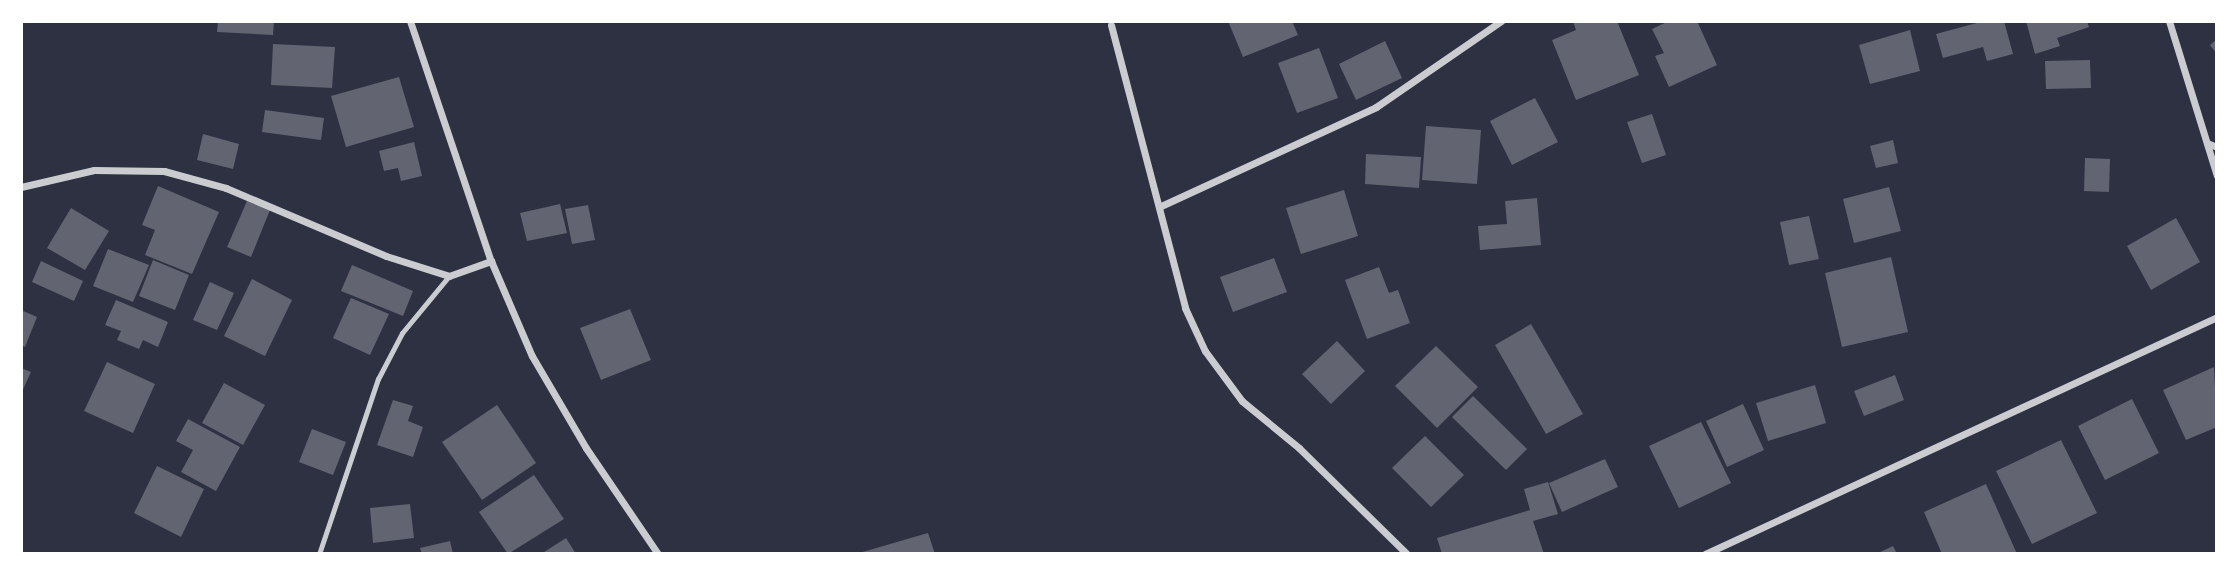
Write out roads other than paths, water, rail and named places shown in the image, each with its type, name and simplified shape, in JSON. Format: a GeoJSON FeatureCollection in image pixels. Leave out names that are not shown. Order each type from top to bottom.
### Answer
{"type":"FeatureCollection","features":[{"type":"Feature","properties":{"kind":"street"},"geometry":{"type":"LineString","coordinates":[[410,21],[491,261],[557,401],[658,554]]}},
{"type":"Feature","properties":{"kind":"street"},"geometry":{"type":"LineString","coordinates":[[1161,206],[1377,107],[1501,21]]}},
{"type":"Feature","properties":{"kind":"street"},"geometry":{"type":"LineString","coordinates":[[2169,21],[2217,176]]}},
{"type":"Feature","properties":{"kind":"street"},"geometry":{"type":"LineString","coordinates":[[1111,25],[1161,206],[1185,308],[1205,351],[1241,401],[1299,448],[1407,554]]}},
{"type":"Feature","properties":{"kind":"street"},"geometry":{"type":"LineString","coordinates":[[2207,142],[2217,146]]}},
{"type":"Feature","properties":{"kind":"street"},"geometry":{"type":"LineString","coordinates":[[21,187],[93,170],[136,168],[190,176],[386,256],[449,276],[491,261]]}},
{"type":"Feature","properties":{"kind":"street"},"geometry":{"type":"LineString","coordinates":[[1705,554],[2217,317]]}},
{"type":"Feature","properties":{"kind":"lane"},"geometry":{"type":"LineString","coordinates":[[319,554],[378,379],[402,333],[449,276]]}}]}
